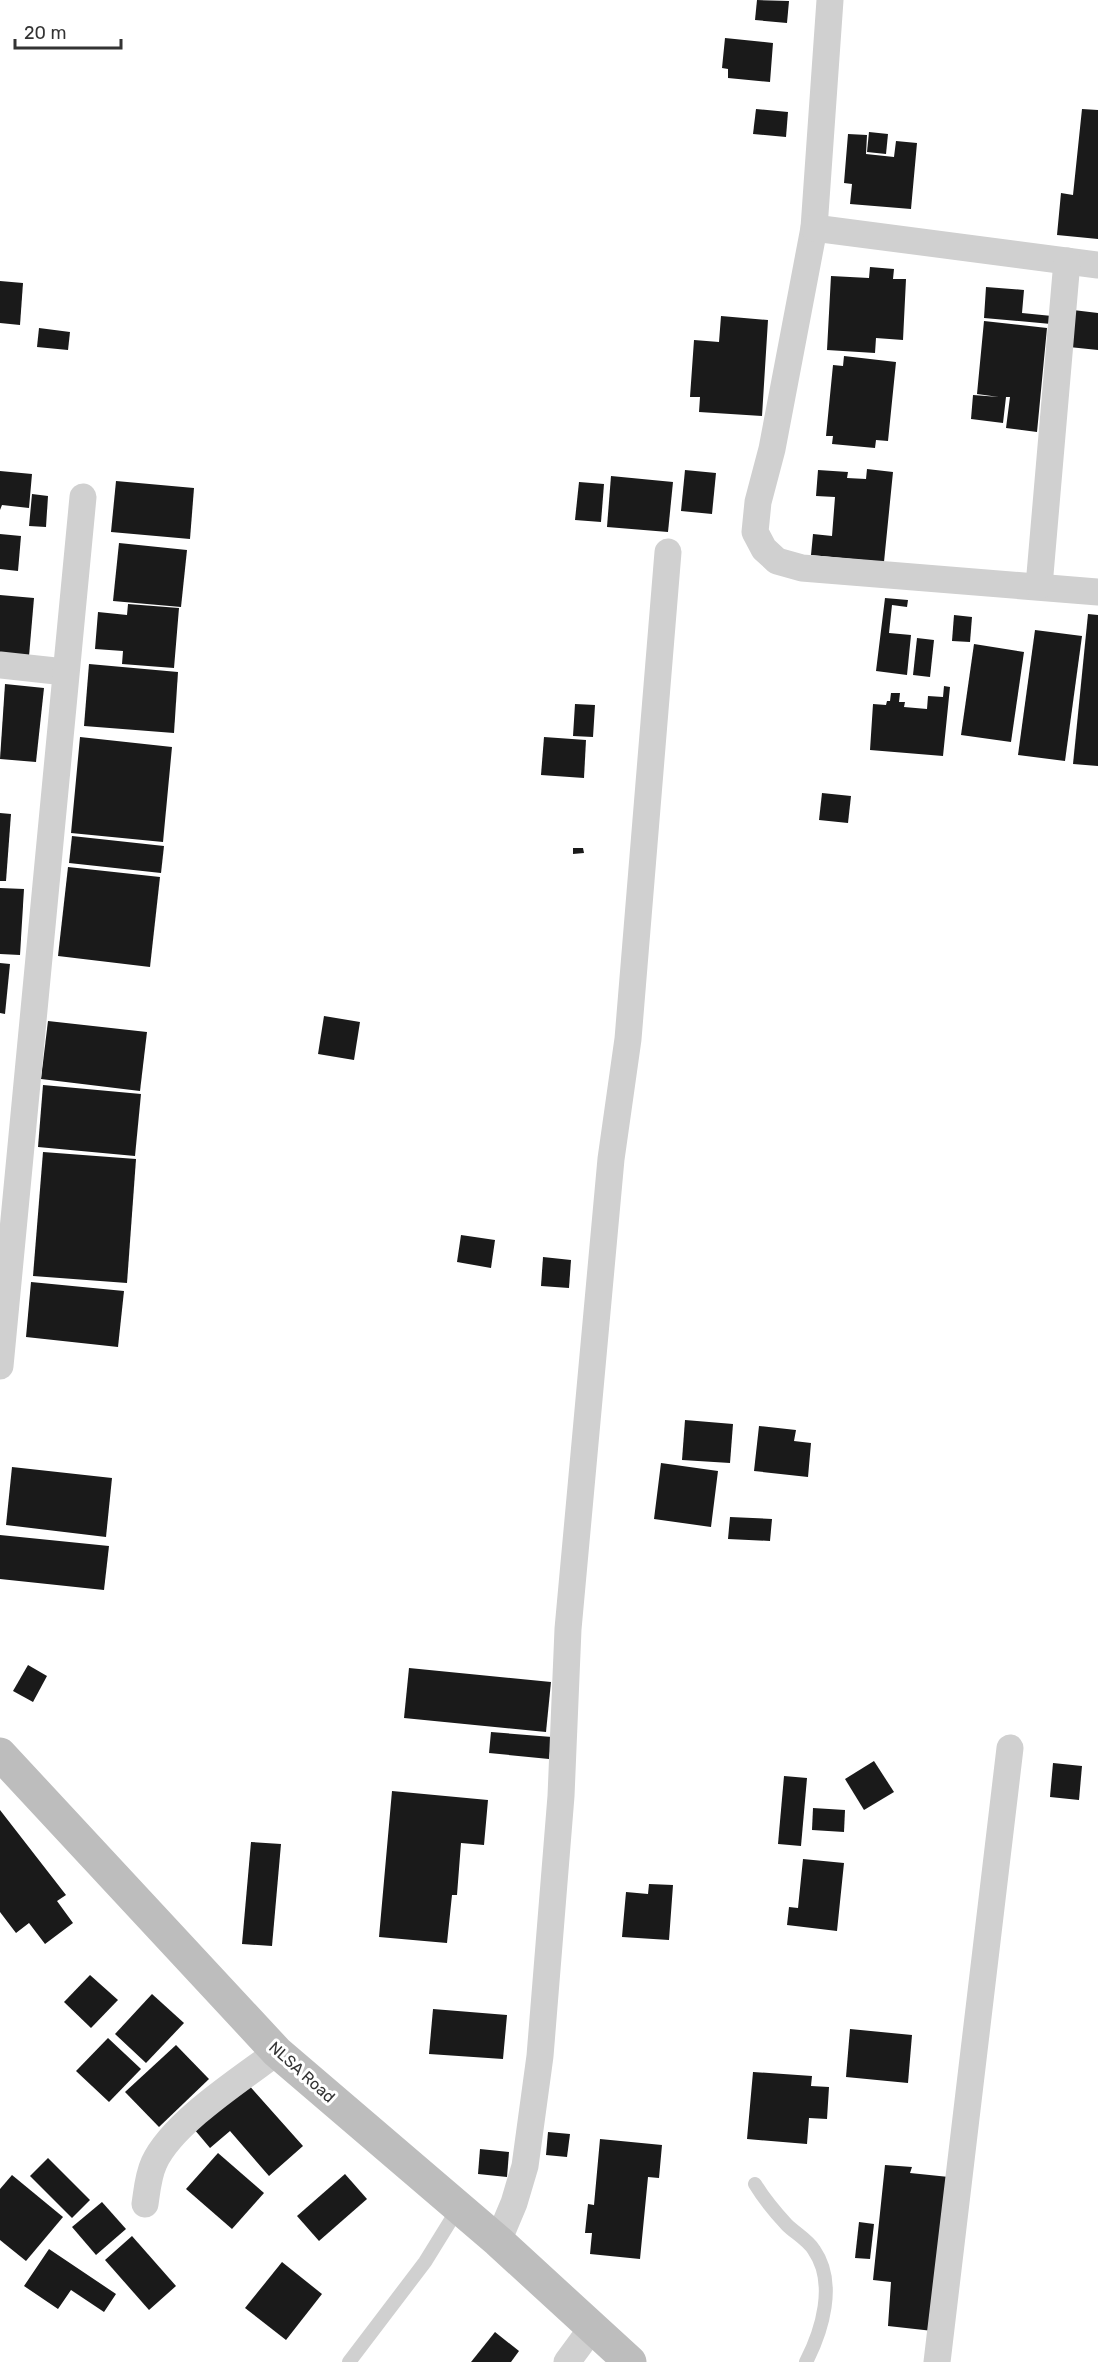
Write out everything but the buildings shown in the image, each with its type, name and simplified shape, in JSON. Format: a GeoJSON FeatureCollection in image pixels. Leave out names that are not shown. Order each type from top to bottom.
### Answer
{"type":"FeatureCollection","features":[{"type":"Feature","properties":{"kind":"main road","name":"NLSA Road"},"geometry":{"type":"LineString","coordinates":[[0,1754],[277,2052],[498,2241],[630,2362]]}},
{"type":"Feature","properties":{"kind":"street"},"geometry":{"type":"LineString","coordinates":[[830,0],[814,228],[772,449],[758,502],[755,532],[764,549],[777,561],[802,568],[1098,592]]}},
{"type":"Feature","properties":{"kind":"street"},"geometry":{"type":"LineString","coordinates":[[814,228],[1098,265]]}},
{"type":"Feature","properties":{"kind":"street"},"geometry":{"type":"LineString","coordinates":[[1039,586],[1067,261]]}},
{"type":"Feature","properties":{"kind":"street"},"geometry":{"type":"LineString","coordinates":[[0,1366],[83,497]]}},
{"type":"Feature","properties":{"kind":"street"},"geometry":{"type":"LineString","coordinates":[[498,2241],[514,2204],[525,2166],[540,2056],[561,1796],[568,1629],[611,1159],[629,1027],[668,552]]}},
{"type":"Feature","properties":{"kind":"street"},"geometry":{"type":"LineString","coordinates":[[0,665],[66,672]]}},
{"type":"Feature","properties":{"kind":"street"},"geometry":{"type":"LineString","coordinates":[[937,2362],[1010,1748]]}},
{"type":"Feature","properties":{"kind":"street"},"geometry":{"type":"LineString","coordinates":[[145,2204],[153,2164],[173,2136],[192,2117],[277,2052]]}},
{"type":"Feature","properties":{"kind":"street"},"geometry":{"type":"LineString","coordinates":[[567,2362],[592,2328]]}},
{"type":"Feature","properties":{"kind":"lane"},"geometry":{"type":"LineString","coordinates":[[755,2184],[787,2224],[814,2250],[824,2275],[823,2320],[818,2339],[806,2362]]}},
{"type":"Feature","properties":{"kind":"lane"},"geometry":{"type":"LineString","coordinates":[[349,2362],[425,2262],[459,2207]]}}]}
